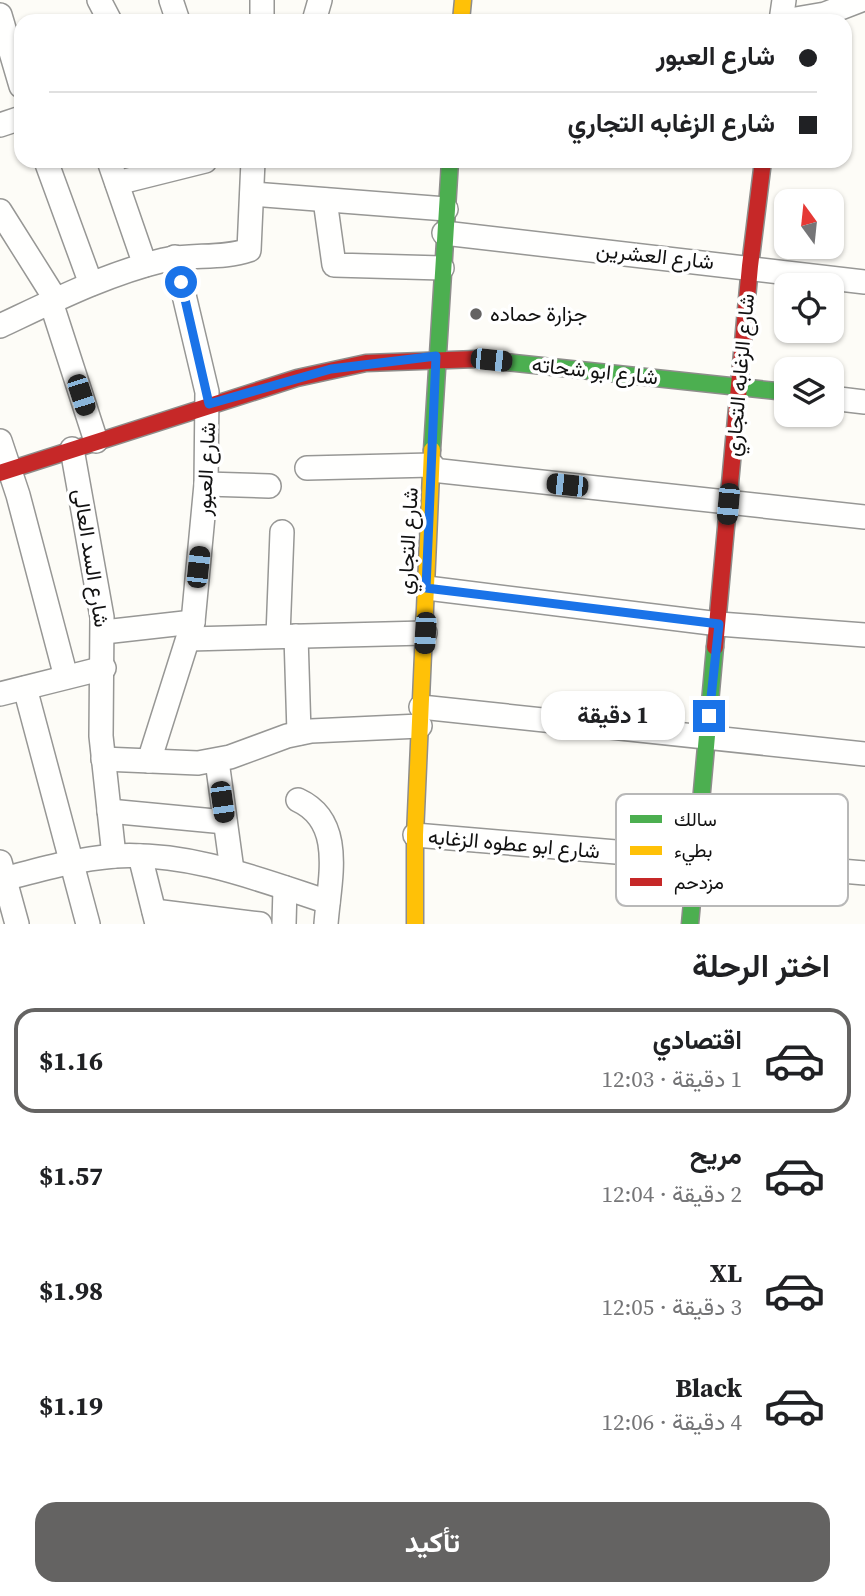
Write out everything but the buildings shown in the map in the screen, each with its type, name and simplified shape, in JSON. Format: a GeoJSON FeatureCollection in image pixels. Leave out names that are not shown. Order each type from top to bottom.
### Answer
{"type":"FeatureCollection","features":[{"type":"Feature","properties":{"kind":"street"},"geometry":{"type":"LineString","coordinates":[[825,14],[861,0]]}},
{"type":"Feature","properties":{"kind":"street"},"geometry":{"type":"LineString","coordinates":[[0,15],[14,62]]}},
{"type":"Feature","properties":{"kind":"street"},"geometry":{"type":"LineString","coordinates":[[49,168],[91,284]]}},
{"type":"Feature","properties":{"kind":"street"},"geometry":{"type":"LineString","coordinates":[[112,168],[145,265]]}},
{"type":"Feature","properties":{"kind":"street"},"geometry":{"type":"LineString","coordinates":[[117,183],[177,168]]}},
{"type":"Feature","properties":{"kind":"street"},"geometry":{"type":"LineString","coordinates":[[0,326],[91,284],[145,265],[175,257],[249,250],[253,168]]}},
{"type":"Feature","properties":{"kind":"street","name":"شارع التجاري"},"geometry":{"type":"LineString","coordinates":[[415,924],[415,835],[436,356],[449,168]]}},
{"type":"Feature","properties":{"kind":"street","name":"شارع الزغابه التجاري"},"geometry":{"type":"LineString","coordinates":[[701,794],[719,624],[750,267],[763,168]]}},
{"type":"Feature","properties":{"kind":"street"},"geometry":{"type":"LineString","coordinates":[[252,194],[446,209]]}},
{"type":"Feature","properties":{"kind":"street"},"geometry":{"type":"LineString","coordinates":[[325,200],[334,265],[442,268]]}},
{"type":"Feature","properties":{"kind":"street"},"geometry":{"type":"LineString","coordinates":[[0,211],[54,301],[96,441]]}},
{"type":"Feature","properties":{"kind":"street","name":"شارع العشرين"},"geometry":{"type":"LineString","coordinates":[[444,233],[865,282]]}},
{"type":"Feature","properties":{"kind":"street","name":"شارع العبور"},"geometry":{"type":"LineString","coordinates":[[149,761],[190,631],[206,484],[209,404],[175,257]]}},
{"type":"Feature","properties":{"kind":"street","name":"شارع ابو شحاته"},"geometry":{"type":"LineString","coordinates":[[5,471],[209,404],[331,369],[436,356],[774,391]]}},
{"type":"Feature","properties":{"kind":"street"},"geometry":{"type":"LineString","coordinates":[[844,400],[865,402]]}},
{"type":"Feature","properties":{"kind":"street"},"geometry":{"type":"LineString","coordinates":[[0,441],[5,471],[66,677]]}},
{"type":"Feature","properties":{"kind":"street","name":"شارع السد العالى"},"geometry":{"type":"LineString","coordinates":[[72,449],[104,632],[101,713],[103,759],[114,856]]}},
{"type":"Feature","properties":{"kind":"street"},"geometry":{"type":"LineString","coordinates":[[307,468],[432,468],[728,504],[865,517]]}},
{"type":"Feature","properties":{"kind":"street"},"geometry":{"type":"LineString","coordinates":[[206,484],[269,486]]}},
{"type":"Feature","properties":{"kind":"street"},"geometry":{"type":"LineString","coordinates":[[282,532],[287,636],[299,733]]}},
{"type":"Feature","properties":{"kind":"street"},"geometry":{"type":"LineString","coordinates":[[426,588],[719,624],[865,635]]}},
{"type":"Feature","properties":{"kind":"street"},"geometry":{"type":"LineString","coordinates":[[104,632],[190,631],[287,636],[425,633]]}},
{"type":"Feature","properties":{"kind":"street"},"geometry":{"type":"LineString","coordinates":[[0,694],[104,668]]}},
{"type":"Feature","properties":{"kind":"street"},"geometry":{"type":"LineString","coordinates":[[25,688],[88,924]]}},
{"type":"Feature","properties":{"kind":"street"},"geometry":{"type":"LineString","coordinates":[[103,759],[217,761],[299,733],[421,717],[865,754]]}},
{"type":"Feature","properties":{"kind":"street"},"geometry":{"type":"LineString","coordinates":[[217,761],[232,870]]}},
{"type":"Feature","properties":{"kind":"street"},"geometry":{"type":"LineString","coordinates":[[17,924],[1,873],[114,856],[171,857],[232,870],[285,888],[327,913],[329,832],[320,816],[298,800]]}},
{"type":"Feature","properties":{"kind":"street"},"geometry":{"type":"LineString","coordinates":[[109,811],[225,822]]}},
{"type":"Feature","properties":{"kind":"street","name":"شارع ابو عطوه الزغابه"},"geometry":{"type":"LineString","coordinates":[[415,835],[616,854]]}},
{"type":"Feature","properties":{"kind":"street"},"geometry":{"type":"LineString","coordinates":[[140,856],[156,917],[260,924]]}},
{"type":"Feature","properties":{"kind":"street"},"geometry":{"type":"LineString","coordinates":[[284,924],[285,888]]}},
{"type":"Feature","properties":{"kind":"street","name":"شارع الزغابه التجاري"},"geometry":{"type":"LineString","coordinates":[[690,924],[691,906]]}},
{"type":"Feature","properties":{"kind":"traffic: fast"},"geometry":{"type":"LineString","coordinates":[[432,450],[450,168]]}},
{"type":"Feature","properties":{"kind":"traffic: fast"},"geometry":{"type":"LineString","coordinates":[[477,359],[774,391]]}},
{"type":"Feature","properties":{"kind":"traffic: fast"},"geometry":{"type":"LineString","coordinates":[[702,794],[715,647]]}},
{"type":"Feature","properties":{"kind":"traffic: fast"},"geometry":{"type":"LineString","coordinates":[[690,924],[692,906]]}},
{"type":"Feature","properties":{"kind":"traffic: slow"},"geometry":{"type":"LineString","coordinates":[[462,14],[463,0]]}},
{"type":"Feature","properties":{"kind":"traffic: slow"},"geometry":{"type":"LineString","coordinates":[[415,924],[415,835],[432,450]]}},
{"type":"Feature","properties":{"kind":"traffic: jam"},"geometry":{"type":"LineString","coordinates":[[715,647],[750,266],[762,168]]}},
{"type":"Feature","properties":{"kind":"traffic: jam"},"geometry":{"type":"LineString","coordinates":[[0,473],[297,378],[366,363],[477,359]]}},
{"type":"Feature","properties":{"kind":"place","name":"جزارة حماده"},"geometry":{"type":"Point","coordinates":[476,314]}},
{"type":"Feature","properties":{"kind":"route"},"geometry":{"type":"LineString","coordinates":[[181,282],[209,404],[331,369],[401,358],[436,356],[426,588],[719,624],[709,716]]}}]}
